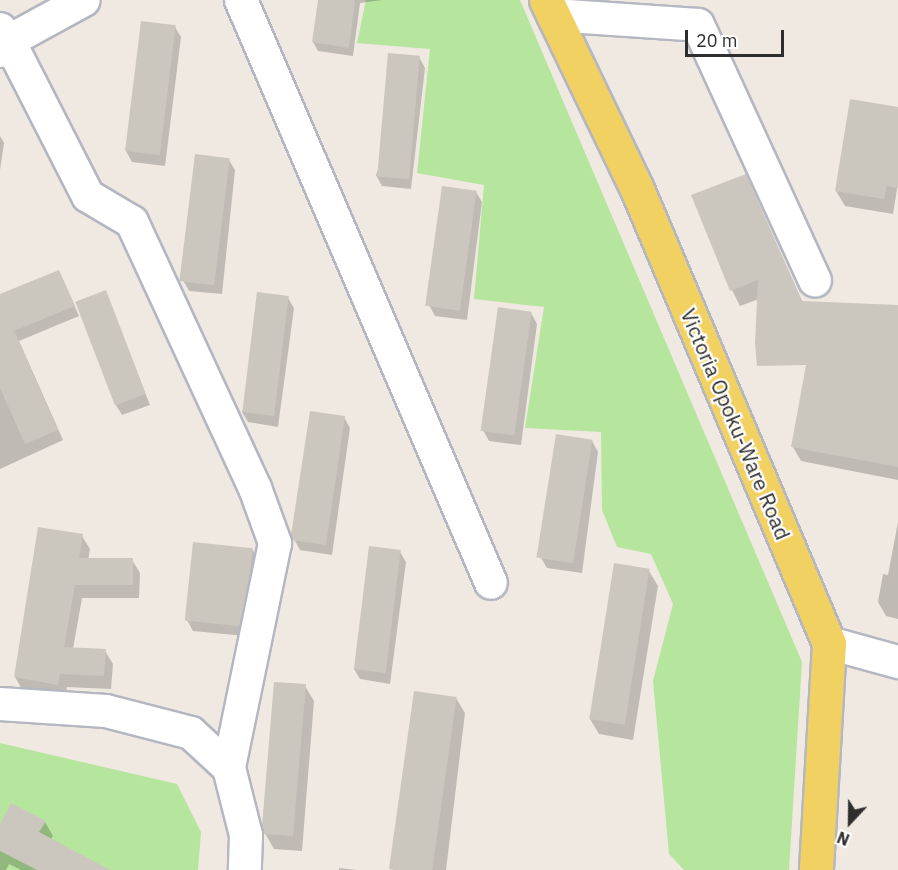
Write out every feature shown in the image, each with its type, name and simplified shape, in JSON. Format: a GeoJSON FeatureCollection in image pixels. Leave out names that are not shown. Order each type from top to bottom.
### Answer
{"type":"FeatureCollection","features":[{"type":"Feature","properties":{"kind":"main road","name":"Victoria Opoku-Ware Road"},"geometry":{"type":"LineString","coordinates":[[549,7],[637,189],[828,643],[816,870]]}},
{"type":"Feature","properties":{"kind":"street"},"geometry":{"type":"LineString","coordinates":[[84,0],[3,40],[88,196],[132,222],[255,488],[275,543],[229,768],[246,835],[245,870]]}},
{"type":"Feature","properties":{"kind":"street"},"geometry":{"type":"LineString","coordinates":[[241,0],[491,583]]}},
{"type":"Feature","properties":{"kind":"street"},"geometry":{"type":"LineString","coordinates":[[549,7],[698,24],[815,281]]}},
{"type":"Feature","properties":{"kind":"street"},"geometry":{"type":"LineString","coordinates":[[828,643],[898,662]]}},
{"type":"Feature","properties":{"kind":"street"},"geometry":{"type":"LineString","coordinates":[[0,704],[106,711],[191,734],[229,768]]}},
{"type":"Feature","properties":{"kind":"green space"},"geometry":{"type":"Polygon","coordinates":[[[366,0],[520,0],[802,662],[789,870],[684,870],[669,854],[653,681],[673,604],[651,554],[617,547],[602,510],[601,432],[525,428],[544,307],[474,299],[484,185],[417,173],[430,49],[357,43],[366,0]]]}},
{"type":"Feature","properties":{"kind":"green space"},"geometry":{"type":"Polygon","coordinates":[[[0,743],[177,784],[201,832],[198,870],[0,870],[0,743]]]}},
{"type":"Feature","properties":{"kind":"building"},"geometry":{"type":"Polygon","coordinates":[[[318,0],[355,0],[349,48],[312,42],[318,0]]]}},
{"type":"Feature","properties":{"kind":"building"},"geometry":{"type":"Polygon","coordinates":[[[141,21],[176,25],[160,155],[125,151],[141,21]]]}},
{"type":"Feature","properties":{"kind":"building"},"geometry":{"type":"Polygon","coordinates":[[[388,53],[420,56],[409,179],[377,177],[388,53]]]}},
{"type":"Feature","properties":{"kind":"building"},"geometry":{"type":"Polygon","coordinates":[[[850,99],[898,107],[898,188],[887,186],[884,199],[835,191],[850,99]]]}},
{"type":"Feature","properties":{"kind":"building"},"geometry":{"type":"Polygon","coordinates":[[[195,154],[230,158],[214,285],[179,281],[195,154]]]}},
{"type":"Feature","properties":{"kind":"building"},"geometry":{"type":"Polygon","coordinates":[[[746,174],[802,301],[898,305],[898,467],[791,447],[806,365],[757,366],[755,343],[758,280],[730,291],[691,195],[746,174]]]}},
{"type":"Feature","properties":{"kind":"building"},"geometry":{"type":"Polygon","coordinates":[[[442,186],[477,191],[460,311],[425,306],[442,186]]]}},
{"type":"Feature","properties":{"kind":"building"},"geometry":{"type":"Polygon","coordinates":[[[59,270],[75,306],[14,331],[58,430],[25,444],[0,388],[0,294],[59,270]]]}},
{"type":"Feature","properties":{"kind":"building"},"geometry":{"type":"Polygon","coordinates":[[[106,290],[146,394],[115,405],[75,302],[106,290]]]}},
{"type":"Feature","properties":{"kind":"building"},"geometry":{"type":"Polygon","coordinates":[[[257,292],[289,296],[274,416],[242,412],[257,292]]]}},
{"type":"Feature","properties":{"kind":"building"},"geometry":{"type":"Polygon","coordinates":[[[498,307],[532,312],[514,436],[481,431],[498,307]]]}},
{"type":"Feature","properties":{"kind":"building"},"geometry":{"type":"Polygon","coordinates":[[[310,411],[345,416],[326,545],[292,540],[291,535],[310,411]]]}},
{"type":"Feature","properties":{"kind":"building"},"geometry":{"type":"Polygon","coordinates":[[[556,434],[593,440],[573,563],[536,557],[556,434]]]}},
{"type":"Feature","properties":{"kind":"building"},"geometry":{"type":"Polygon","coordinates":[[[38,527],[83,534],[79,558],[133,558],[133,585],[75,585],[64,647],[106,649],[104,676],[60,674],[58,685],[14,677],[38,527]]]}},
{"type":"Feature","properties":{"kind":"building"},"geometry":{"type":"Polygon","coordinates":[[[193,542],[253,548],[244,627],[185,621],[193,542]]]}},
{"type":"Feature","properties":{"kind":"building"},"geometry":{"type":"Polygon","coordinates":[[[369,546],[401,550],[386,673],[354,669],[369,546]]]}},
{"type":"Feature","properties":{"kind":"building"},"geometry":{"type":"Polygon","coordinates":[[[614,563],[650,569],[625,725],[589,719],[614,563]]]}},
{"type":"Feature","properties":{"kind":"building"},"geometry":{"type":"Polygon","coordinates":[[[274,682],[306,684],[293,836],[264,834],[262,826],[274,682]]]}},
{"type":"Feature","properties":{"kind":"building"},"geometry":{"type":"Polygon","coordinates":[[[414,691],[457,697],[432,870],[389,869],[414,691]]]}},
{"type":"Feature","properties":{"kind":"building"},"geometry":{"type":"Polygon","coordinates":[[[11,803],[46,821],[39,832],[110,870],[37,870],[0,851],[0,824],[11,803]]]}}]}
